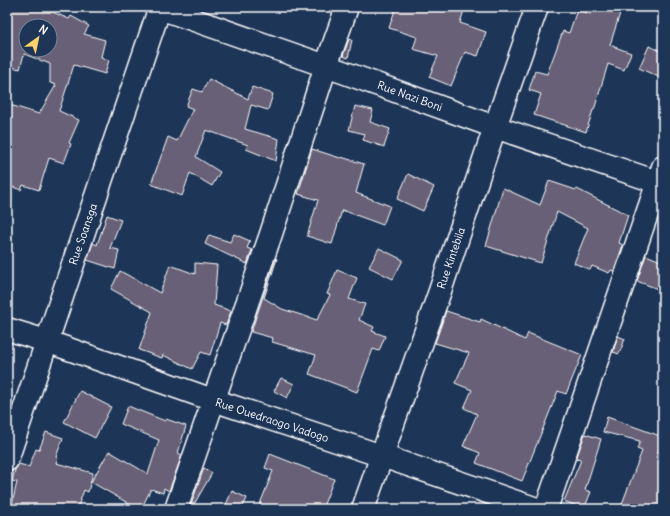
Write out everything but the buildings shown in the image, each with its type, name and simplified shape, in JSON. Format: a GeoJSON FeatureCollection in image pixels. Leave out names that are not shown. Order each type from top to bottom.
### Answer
{"type":"FeatureCollection","features":[{"type":"Feature","properties":{"kind":"street","name":"Rue Nazi Boni"},"geometry":{"type":"LineString","coordinates":[[159,7],[495,127],[661,178]]}},
{"type":"Feature","properties":{"kind":"street","name":"Rue Soansga"},"geometry":{"type":"LineString","coordinates":[[7,460],[159,7]]}},
{"type":"Feature","properties":{"kind":"street"},"geometry":{"type":"LineString","coordinates":[[176,509],[271,234],[347,7]]}},
{"type":"Feature","properties":{"kind":"street","name":"Rue Kintebila"},"geometry":{"type":"LineString","coordinates":[[363,509],[440,292],[537,7]]}},
{"type":"Feature","properties":{"kind":"street"},"geometry":{"type":"LineString","coordinates":[[546,509],[661,178]]}},
{"type":"Feature","properties":{"kind":"street","name":"Rue Ouedraogo Vadogo"},"geometry":{"type":"LineString","coordinates":[[7,329],[537,509]]}}]}
